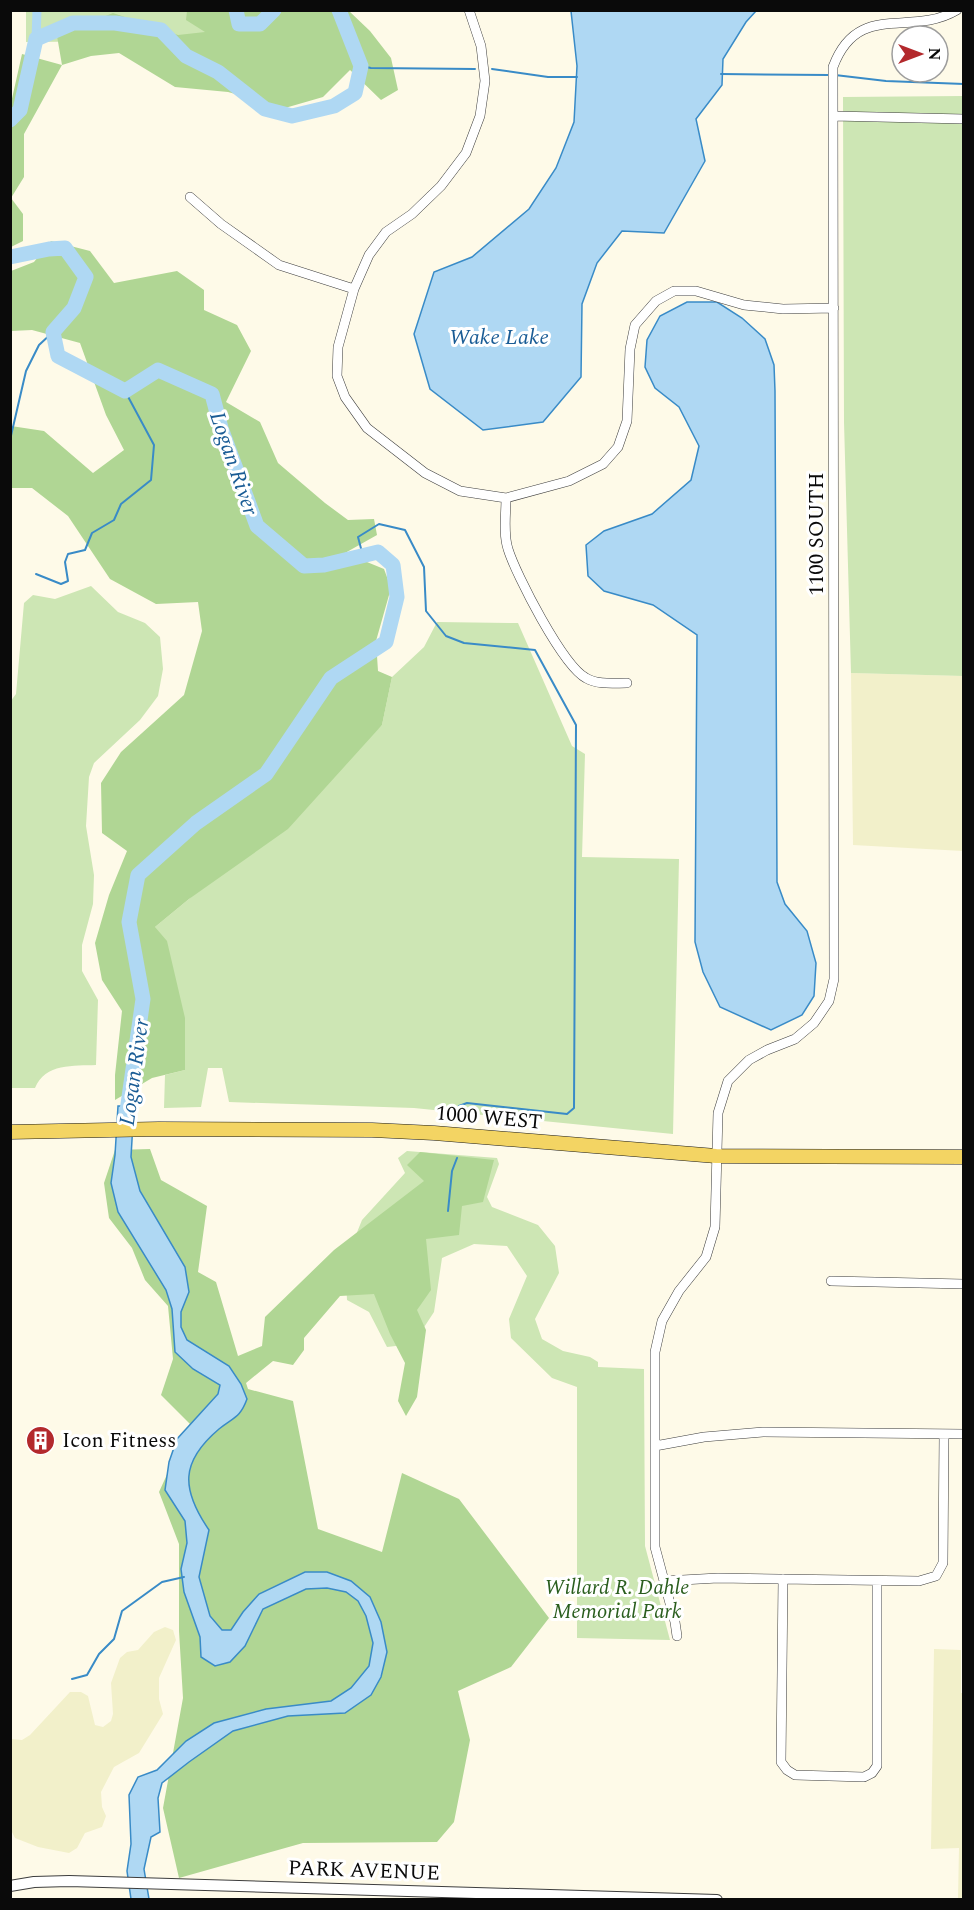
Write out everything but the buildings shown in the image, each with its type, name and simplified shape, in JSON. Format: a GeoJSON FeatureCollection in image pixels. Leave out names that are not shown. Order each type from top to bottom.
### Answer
{"type":"FeatureCollection","features":[{"type":"Feature","properties":{"kind":"main road","name":"1000 WEST"},"geometry":{"type":"LineString","coordinates":[[10,1132],[159,1129],[414,1132],[716,1156],[963,1157]]}},
{"type":"Feature","properties":{"kind":"street"},"geometry":{"type":"LineString","coordinates":[[469,10],[481,46],[486,81],[480,116],[466,153],[441,186],[412,214],[386,232],[369,255],[354,289],[338,347],[337,376],[345,397],[368,428],[425,473],[460,491],[506,498],[569,481],[603,464],[618,447],[627,421],[630,349],[635,325],[656,301],[674,291],[696,291],[754,306],[783,309],[834,308]]}},
{"type":"Feature","properties":{"kind":"street","name":"1100 SOUTH"},"geometry":{"type":"LineString","coordinates":[[716,1156],[718,1113],[728,1081],[749,1060],[766,1050],[795,1039],[814,1023],[829,1001],[834,979],[833,67],[840,47],[853,31],[870,21],[889,18],[938,18],[957,10]]}},
{"type":"Feature","properties":{"kind":"street"},"geometry":{"type":"LineString","coordinates":[[834,116],[963,119]]}},
{"type":"Feature","properties":{"kind":"street"},"geometry":{"type":"LineString","coordinates":[[190,196],[221,224],[279,265],[354,289]]}},
{"type":"Feature","properties":{"kind":"street"},"geometry":{"type":"LineString","coordinates":[[506,498],[507,547],[525,592],[571,666],[584,677],[597,683],[627,684]]}},
{"type":"Feature","properties":{"kind":"street"},"geometry":{"type":"LineString","coordinates":[[677,1636],[655,1546],[655,1352],[662,1321],[679,1291],[706,1257],[715,1227],[716,1156]]}},
{"type":"Feature","properties":{"kind":"street"},"geometry":{"type":"LineString","coordinates":[[831,1281],[963,1284]]}},
{"type":"Feature","properties":{"kind":"street"},"geometry":{"type":"LineString","coordinates":[[655,1446],[704,1437],[763,1432],[963,1434]]}},
{"type":"Feature","properties":{"kind":"street"},"geometry":{"type":"LineString","coordinates":[[664,1581],[718,1578],[919,1581],[936,1576],[943,1563],[944,1434]]}},
{"type":"Feature","properties":{"kind":"street"},"geometry":{"type":"LineString","coordinates":[[783,1579],[781,1762],[795,1775],[864,1778],[877,1766],[878,1581]]}},
{"type":"Feature","properties":{"kind":"street","name":"PARK AVENUE"},"geometry":{"type":"LineString","coordinates":[[10,1886],[57,1881],[121,1882],[717,1899]]}},
{"type":"Feature","properties":{"kind":"shaded area"},"geometry":{"type":"Polygon","coordinates":[[[851,673],[963,676],[963,851],[853,845],[851,673]]]}},
{"type":"Feature","properties":{"kind":"shaded area"},"geometry":{"type":"Polygon","coordinates":[[[165,1627],[173,1630],[176,1640],[159,1678],[159,1699],[163,1714],[139,1753],[114,1767],[101,1792],[102,1807],[106,1816],[102,1827],[85,1833],[77,1848],[69,1853],[38,1847],[15,1838],[10,1828],[11,1739],[22,1740],[30,1735],[70,1692],[81,1692],[88,1696],[95,1725],[103,1727],[111,1721],[113,1714],[111,1683],[120,1658],[127,1652],[138,1650],[154,1632],[165,1627]]]}},
{"type":"Feature","properties":{"kind":"shaded area"},"geometry":{"type":"Polygon","coordinates":[[[934,1649],[961,1650],[961,1693],[964,1693],[963,1899],[958,1899],[959,1848],[931,1849],[934,1649]]]}},
{"type":"Feature","properties":{"kind":"green space"},"geometry":{"type":"Polygon","coordinates":[[[26,11],[277,11],[278,40],[26,42],[26,11]]]}},
{"type":"Feature","properties":{"kind":"green space"},"geometry":{"type":"Polygon","coordinates":[[[187,11],[349,11],[370,31],[391,58],[398,90],[381,100],[350,70],[323,97],[285,108],[228,92],[175,87],[119,53],[91,56],[62,65],[57,36],[113,13],[178,35],[205,32],[186,20],[187,11]]]}},
{"type":"Feature","properties":{"kind":"green space"},"geometry":{"type":"Polygon","coordinates":[[[22,54],[62,65],[24,134],[24,177],[11,198],[11,103],[22,54]]]}},
{"type":"Feature","properties":{"kind":"green space"},"geometry":{"type":"Polygon","coordinates":[[[963,96],[963,676],[851,673],[844,422],[843,97],[963,96]]]}},
{"type":"Feature","properties":{"kind":"green space"},"geometry":{"type":"Polygon","coordinates":[[[11,198],[23,214],[23,241],[11,247],[11,198]]]}},
{"type":"Feature","properties":{"kind":"green space"},"geometry":{"type":"Polygon","coordinates":[[[51,241],[90,251],[114,283],[177,271],[204,290],[204,310],[237,325],[251,351],[226,402],[260,422],[278,463],[325,503],[348,520],[374,519],[377,535],[345,553],[384,569],[391,588],[376,641],[378,671],[392,677],[382,725],[288,829],[189,899],[155,927],[167,941],[185,1018],[185,1070],[152,1078],[115,1100],[115,1075],[122,1011],[102,980],[95,943],[109,895],[127,851],[102,833],[101,783],[121,752],[184,695],[202,631],[198,602],[156,604],[110,579],[68,516],[32,488],[11,488],[11,426],[44,431],[93,473],[124,450],[106,415],[80,343],[32,330],[11,331],[11,271],[34,262],[51,241]]]}},
{"type":"Feature","properties":{"kind":"green space"},"geometry":{"type":"Polygon","coordinates":[[[91,586],[118,612],[145,623],[160,637],[163,669],[158,696],[140,720],[94,763],[89,777],[86,826],[94,875],[93,904],[82,945],[82,971],[98,1000],[96,1065],[70,1066],[53,1070],[40,1080],[35,1088],[11,1088],[10,702],[16,694],[24,603],[33,595],[55,599],[91,586]]]}},
{"type":"Feature","properties":{"kind":"green space"},"geometry":{"type":"Polygon","coordinates":[[[437,622],[518,623],[572,746],[585,754],[582,857],[679,859],[673,1134],[414,1108],[229,1102],[222,1068],[208,1068],[201,1107],[164,1108],[165,1075],[185,1070],[155,927],[382,725],[392,677],[424,647],[437,622]]]}},
{"type":"Feature","properties":{"kind":"green space"},"geometry":{"type":"Polygon","coordinates":[[[150,1149],[161,1180],[207,1206],[198,1272],[216,1282],[238,1356],[262,1346],[265,1317],[334,1250],[424,1181],[407,1165],[420,1152],[494,1160],[483,1202],[462,1206],[459,1235],[426,1239],[431,1290],[417,1310],[426,1330],[417,1397],[406,1416],[398,1401],[405,1363],[374,1294],[340,1296],[304,1338],[304,1350],[293,1365],[273,1361],[246,1383],[248,1389],[293,1401],[318,1529],[382,1552],[402,1473],[459,1499],[549,1618],[511,1667],[458,1691],[470,1740],[454,1822],[437,1842],[303,1843],[179,1878],[163,1808],[183,1698],[179,1631],[179,1544],[159,1492],[190,1424],[161,1395],[173,1359],[168,1306],[145,1280],[132,1248],[109,1218],[104,1183],[115,1150],[150,1149]]]}},
{"type":"Feature","properties":{"kind":"green space","name":"Willard R. Dahle Memorial Park"},"geometry":{"type":"Polygon","coordinates":[[[407,1151],[497,1158],[499,1164],[487,1197],[492,1207],[538,1225],[555,1246],[559,1273],[535,1319],[542,1339],[563,1351],[590,1357],[598,1362],[598,1367],[644,1369],[645,1546],[670,1640],[577,1638],[577,1387],[552,1378],[511,1338],[509,1319],[527,1276],[507,1246],[474,1244],[442,1258],[434,1312],[413,1344],[387,1347],[369,1312],[347,1300],[345,1262],[362,1220],[405,1173],[398,1158],[407,1151]]]}},
{"type":"Feature","properties":{"kind":"water","name":"Wake Lake"},"geometry":{"type":"Polygon","coordinates":[[[571,11],[756,11],[746,22],[723,59],[722,85],[696,119],[705,161],[664,233],[622,231],[597,263],[582,304],[581,377],[543,422],[483,430],[430,389],[414,334],[434,272],[472,257],[529,209],[556,168],[574,122],[577,66],[571,11]]]}},
{"type":"Feature","properties":{"kind":"water"},"geometry":{"type":"Polygon","coordinates":[[[687,302],[717,302],[742,318],[765,339],[774,365],[777,882],[785,904],[807,931],[816,963],[814,996],[802,1015],[771,1030],[720,1007],[703,972],[695,942],[697,635],[653,605],[604,591],[588,576],[586,545],[604,531],[652,514],[691,480],[699,446],[679,407],[655,388],[645,367],[647,340],[660,316],[687,302]]]}},
{"type":"Feature","properties":{"kind":"water"},"geometry":{"type":"Polygon","coordinates":[[[118,1106],[134,1106],[131,1157],[140,1191],[185,1267],[189,1292],[181,1312],[181,1327],[187,1340],[229,1366],[241,1384],[247,1399],[239,1414],[206,1441],[191,1465],[189,1476],[193,1502],[209,1530],[199,1577],[210,1616],[222,1630],[231,1630],[259,1594],[305,1572],[327,1572],[351,1581],[370,1597],[381,1622],[387,1652],[381,1677],[371,1695],[345,1713],[288,1716],[233,1731],[162,1783],[158,1798],[160,1832],[151,1837],[144,1869],[149,1899],[131,1899],[127,1871],[131,1844],[129,1795],[138,1777],[157,1770],[186,1741],[214,1723],[266,1709],[331,1701],[351,1688],[369,1666],[373,1643],[366,1616],[358,1601],[346,1592],[327,1588],[306,1589],[263,1609],[245,1646],[230,1662],[215,1666],[201,1657],[200,1637],[184,1592],[181,1569],[187,1543],[185,1521],[165,1490],[169,1462],[177,1439],[218,1394],[220,1385],[193,1369],[175,1352],[172,1309],[166,1290],[118,1212],[111,1183],[118,1106]]]}},
{"type":"Feature","properties":{"kind":"waterway"},"geometry":{"type":"LineString","coordinates":[[36,39],[37,10]]}},
{"type":"Feature","properties":{"kind":"waterway","name":"Logan River"},"geometry":{"type":"LineString","coordinates":[[236,10],[239,24],[260,24],[274,10]]}},
{"type":"Feature","properties":{"kind":"waterway","name":"Logan River"},"geometry":{"type":"LineString","coordinates":[[10,120],[20,110],[36,39],[73,23],[115,23],[161,30],[186,56],[218,72],[265,109],[292,116],[334,106],[355,93],[361,66],[339,10]]}},
{"type":"Feature","properties":{"kind":"waterway"},"geometry":{"type":"LineString","coordinates":[[361,66],[475,69]]}},
{"type":"Feature","properties":{"kind":"waterway"},"geometry":{"type":"LineString","coordinates":[[492,69],[548,77],[577,77]]}},
{"type":"Feature","properties":{"kind":"waterway"},"geometry":{"type":"LineString","coordinates":[[721,74],[829,75]]}},
{"type":"Feature","properties":{"kind":"waterway"},"geometry":{"type":"LineString","coordinates":[[835,75],[886,81],[964,84]]}},
{"type":"Feature","properties":{"kind":"waterway","name":"Logan River"},"geometry":{"type":"LineString","coordinates":[[10,257],[65,248],[86,277],[74,308],[53,332],[58,356],[125,391],[158,370],[212,394],[221,428],[257,526],[304,566],[324,565],[378,552],[393,565],[397,597],[386,642],[331,678],[266,774],[196,823],[138,875],[129,922],[143,999],[125,1125]]}},
{"type":"Feature","properties":{"kind":"waterway"},"geometry":{"type":"LineString","coordinates":[[10,440],[26,371],[39,345],[53,332]]}},
{"type":"Feature","properties":{"kind":"waterway"},"geometry":{"type":"LineString","coordinates":[[36,574],[61,584],[68,581],[65,562],[68,554],[85,550],[92,533],[114,520],[121,504],[151,480],[154,445],[125,391]]}},
{"type":"Feature","properties":{"kind":"waterway"},"geometry":{"type":"LineString","coordinates":[[363,556],[358,537],[379,524],[405,530],[424,567],[426,611],[446,636],[464,643],[535,650],[576,725],[574,1108],[567,1114],[467,1103],[459,1106]]}},
{"type":"Feature","properties":{"kind":"waterway"},"geometry":{"type":"LineString","coordinates":[[448,1211],[452,1171],[457,1158]]}},
{"type":"Feature","properties":{"kind":"waterway"},"geometry":{"type":"LineString","coordinates":[[72,1679],[87,1675],[99,1654],[114,1639],[122,1611],[162,1582],[184,1577]]}},
{"type":"Feature","properties":{"kind":"place","name":"Icon Fitness"},"geometry":{"type":"Point","coordinates":[41,1440]}}]}
